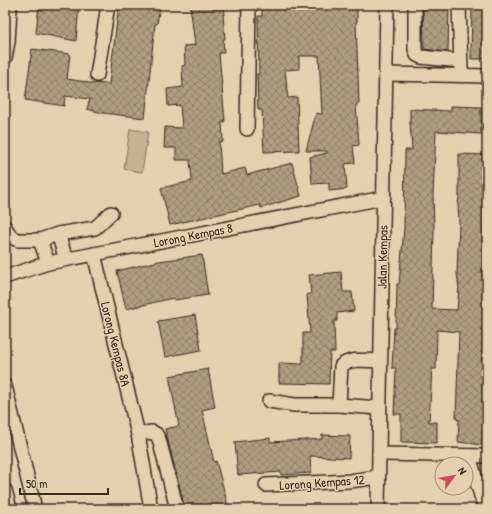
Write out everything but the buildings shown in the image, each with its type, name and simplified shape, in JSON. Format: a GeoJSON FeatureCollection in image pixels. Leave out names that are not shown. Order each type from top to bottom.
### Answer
{"type":"FeatureCollection","features":[{"type":"Feature","properties":{"kind":"street"},"geometry":{"type":"LineString","coordinates":[[97,75],[108,5]]}},
{"type":"Feature","properties":{"kind":"street"},"geometry":{"type":"LineString","coordinates":[[247,129],[249,5]]}},
{"type":"Feature","properties":{"kind":"street","name":"Jalan Kempas"},"geometry":{"type":"LineString","coordinates":[[378,509],[387,5]]}},
{"type":"Feature","properties":{"kind":"street"},"geometry":{"type":"LineString","coordinates":[[415,5],[415,49],[417,55],[421,57],[460,61]]}},
{"type":"Feature","properties":{"kind":"street"},"geometry":{"type":"LineString","coordinates":[[459,5],[461,75]]}},
{"type":"Feature","properties":{"kind":"street"},"geometry":{"type":"LineString","coordinates":[[5,58],[8,42],[10,10]]}},
{"type":"Feature","properties":{"kind":"street"},"geometry":{"type":"LineString","coordinates":[[386,74],[487,76]]}},
{"type":"Feature","properties":{"kind":"street","name":"Lorong Kempas 8"},"geometry":{"type":"LineString","coordinates":[[5,276],[66,259],[383,198]]}},
{"type":"Feature","properties":{"kind":"street"},"geometry":{"type":"LineString","coordinates":[[5,228],[11,237],[18,240],[40,240],[58,234],[95,228],[111,213]]}},
{"type":"Feature","properties":{"kind":"street"},"geometry":{"type":"LineString","coordinates":[[58,234],[66,259]]}},
{"type":"Feature","properties":{"kind":"street"},"geometry":{"type":"LineString","coordinates":[[40,240],[48,263]]}},
{"type":"Feature","properties":{"kind":"street","name":"Lorong Kempas 8A"},"geometry":{"type":"LineString","coordinates":[[94,254],[138,434],[151,509]]}},
{"type":"Feature","properties":{"kind":"street"},"geometry":{"type":"LineString","coordinates":[[339,405],[341,366],[346,362],[357,360],[380,361]]}},
{"type":"Feature","properties":{"kind":"street"},"geometry":{"type":"LineString","coordinates":[[5,386],[35,501],[35,509]]}},
{"type":"Feature","properties":{"kind":"street"},"geometry":{"type":"LineString","coordinates":[[269,401],[294,405],[339,405],[379,408]]}},
{"type":"Feature","properties":{"kind":"street"},"geometry":{"type":"LineString","coordinates":[[138,434],[152,432],[156,434],[159,439],[177,509]]}},
{"type":"Feature","properties":{"kind":"street"},"geometry":{"type":"LineString","coordinates":[[378,454],[469,456]]}},
{"type":"Feature","properties":{"kind":"street"},"geometry":{"type":"LineString","coordinates":[[474,456],[487,456]]}},
{"type":"Feature","properties":{"kind":"street"},"geometry":{"type":"LineString","coordinates":[[474,473],[485,509]]}},
{"type":"Feature","properties":{"kind":"street","name":"Lorong Kempas 12"},"geometry":{"type":"LineString","coordinates":[[266,485],[350,481],[378,477]]}},
{"type":"Feature","properties":{"kind":"street"},"geometry":{"type":"LineString","coordinates":[[5,490],[10,509]]}},
{"type":"Feature","properties":{"kind":"shaded area"},"geometry":{"type":"Polygon","coordinates":[[[130,129],[148,132],[142,172],[124,169],[130,129]]]}}]}
